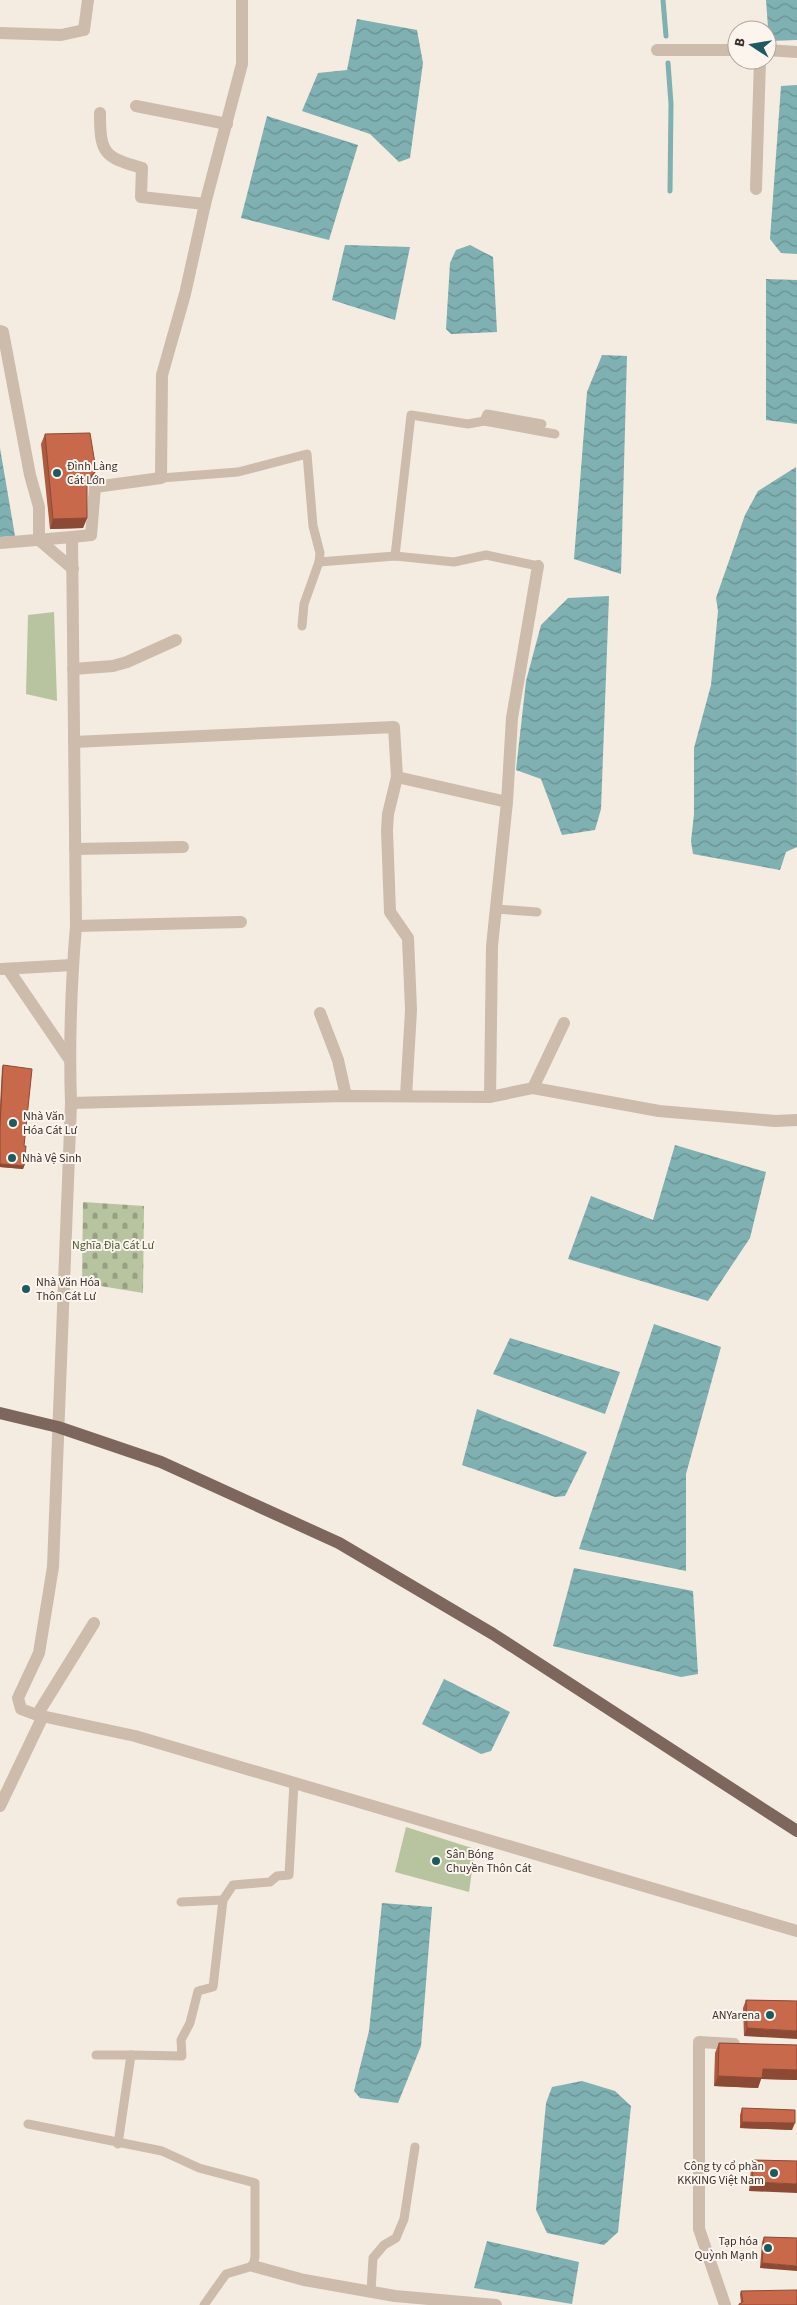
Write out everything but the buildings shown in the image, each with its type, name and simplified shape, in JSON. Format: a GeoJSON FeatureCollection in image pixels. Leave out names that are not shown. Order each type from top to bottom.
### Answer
{"type":"FeatureCollection","features":[{"type":"Feature","properties":{"kind":"main road"},"geometry":{"type":"LineString","coordinates":[[0,1413],[58,1427],[161,1462],[339,1543],[493,1634],[797,1831]]}},
{"type":"Feature","properties":{"kind":"street"},"geometry":{"type":"LineString","coordinates":[[0,33],[61,35],[84,30],[88,0]]}},
{"type":"Feature","properties":{"kind":"street"},"geometry":{"type":"LineString","coordinates":[[0,543],[91,535],[95,487],[161,478],[162,375],[185,294],[205,204],[242,64],[242,0]]}},
{"type":"Feature","properties":{"kind":"street"},"geometry":{"type":"LineString","coordinates":[[657,50],[727,50]]}},
{"type":"Feature","properties":{"kind":"street"},"geometry":{"type":"LineString","coordinates":[[777,51],[797,52]]}},
{"type":"Feature","properties":{"kind":"street"},"geometry":{"type":"LineString","coordinates":[[756,189],[760,70]]}},
{"type":"Feature","properties":{"kind":"street"},"geometry":{"type":"LineString","coordinates":[[136,106],[227,124]]}},
{"type":"Feature","properties":{"kind":"street"},"geometry":{"type":"LineString","coordinates":[[100,113],[100,136],[104,150],[114,160],[142,168],[140,197],[205,204]]}},
{"type":"Feature","properties":{"kind":"street"},"geometry":{"type":"LineString","coordinates":[[0,332],[3,332],[30,475],[39,507],[39,540],[73,569]]}},
{"type":"Feature","properties":{"kind":"street"},"geometry":{"type":"LineString","coordinates":[[72,537],[76,926],[72,965],[71,1103],[61,1204],[58,1427],[52,1567],[39,1653],[18,1698],[21,1709],[40,1716],[135,1736],[797,1931]]}},
{"type":"Feature","properties":{"kind":"street"},"geometry":{"type":"LineString","coordinates":[[490,1097],[492,946],[507,802],[512,718],[538,566]]}},
{"type":"Feature","properties":{"kind":"street"},"geometry":{"type":"LineString","coordinates":[[73,669],[113,666],[127,662],[176,640]]}},
{"type":"Feature","properties":{"kind":"street"},"geometry":{"type":"LineString","coordinates":[[74,742],[394,727],[397,777],[388,814],[387,830],[390,912],[408,938],[411,1010],[406,1096]]}},
{"type":"Feature","properties":{"kind":"street"},"geometry":{"type":"LineString","coordinates":[[397,777],[507,802]]}},
{"type":"Feature","properties":{"kind":"street"},"geometry":{"type":"LineString","coordinates":[[75,848],[183,847]]}},
{"type":"Feature","properties":{"kind":"street"},"geometry":{"type":"LineString","coordinates":[[76,926],[241,922]]}},
{"type":"Feature","properties":{"kind":"street"},"geometry":{"type":"LineString","coordinates":[[4,969],[72,965]]}},
{"type":"Feature","properties":{"kind":"street"},"geometry":{"type":"LineString","coordinates":[[4,969],[70,1060]]}},
{"type":"Feature","properties":{"kind":"street"},"geometry":{"type":"LineString","coordinates":[[320,1013],[338,1060],[346,1096]]}},
{"type":"Feature","properties":{"kind":"street"},"geometry":{"type":"LineString","coordinates":[[533,1088],[564,1023]]}},
{"type":"Feature","properties":{"kind":"street"},"geometry":{"type":"LineString","coordinates":[[71,1103],[346,1096],[490,1097],[533,1088],[659,1111],[776,1121],[797,1120]]}},
{"type":"Feature","properties":{"kind":"street"},"geometry":{"type":"LineString","coordinates":[[0,1806],[40,1716],[94,1623]]}},
{"type":"Feature","properties":{"kind":"street"},"geometry":{"type":"LineString","coordinates":[[725,2305],[699,2229],[699,2042],[748,2045]]}},
{"type":"Feature","properties":{"kind":"street"},"geometry":{"type":"LineString","coordinates":[[253,2266],[304,2280],[371,2291],[394,2300],[496,2305]]}},
{"type":"Feature","properties":{"kind":"lane"},"geometry":{"type":"LineString","coordinates":[[484,421],[487,414],[542,424]]}},
{"type":"Feature","properties":{"kind":"lane"},"geometry":{"type":"LineString","coordinates":[[395,556],[411,415],[468,424],[484,421],[555,434]]}},
{"type":"Feature","properties":{"kind":"lane"},"geometry":{"type":"LineString","coordinates":[[161,478],[238,472],[307,454],[313,526],[320,553],[319,562],[304,604],[302,626]]}},
{"type":"Feature","properties":{"kind":"lane"},"geometry":{"type":"LineString","coordinates":[[319,562],[395,556],[454,562],[486,554],[538,566]]}},
{"type":"Feature","properties":{"kind":"lane"},"geometry":{"type":"LineString","coordinates":[[496,909],[537,912]]}},
{"type":"Feature","properties":{"kind":"lane"},"geometry":{"type":"LineString","coordinates":[[96,2055],[182,2056],[181,2040],[190,2023],[198,1991],[213,1987],[223,1900],[233,1885],[270,1882],[277,1876],[288,1875],[294,1782]]}},
{"type":"Feature","properties":{"kind":"lane"},"geometry":{"type":"LineString","coordinates":[[181,1902],[223,1900]]}},
{"type":"Feature","properties":{"kind":"lane"},"geometry":{"type":"LineString","coordinates":[[118,2144],[130,2055]]}},
{"type":"Feature","properties":{"kind":"lane"},"geometry":{"type":"LineString","coordinates":[[28,2124],[118,2144],[162,2151],[199,2168],[254,2183],[255,2257],[253,2266],[226,2274],[204,2305]]}},
{"type":"Feature","properties":{"kind":"lane"},"geometry":{"type":"LineString","coordinates":[[371,2291],[374,2258],[384,2245],[396,2238],[404,2219],[414,2148]]}},
{"type":"Feature","properties":{"kind":"green space"},"geometry":{"type":"Polygon","coordinates":[[[54,612],[57,701],[26,694],[28,615],[54,612]]]}},
{"type":"Feature","properties":{"kind":"green space","name":"Nghĩa Địa Cát Lư"},"geometry":{"type":"Polygon","coordinates":[[[83,1202],[144,1206],[143,1293],[82,1283],[83,1202]]]}},
{"type":"Feature","properties":{"kind":"green space","name":"Sân Bóng Chuyền Thôn Cát"},"geometry":{"type":"Polygon","coordinates":[[[406,1827],[475,1849],[469,1892],[395,1872],[406,1827]]]}},
{"type":"Feature","properties":{"kind":"water"},"geometry":{"type":"Polygon","coordinates":[[[766,0],[797,0],[797,40],[777,41],[777,20],[767,20],[766,0]]]}},
{"type":"Feature","properties":{"kind":"water"},"geometry":{"type":"Polygon","coordinates":[[[357,19],[417,30],[423,63],[410,158],[399,162],[370,134],[302,111],[318,73],[347,70],[357,19]]]}},
{"type":"Feature","properties":{"kind":"water"},"geometry":{"type":"Polygon","coordinates":[[[797,85],[797,254],[781,253],[770,239],[781,86],[797,85]]]}},
{"type":"Feature","properties":{"kind":"water"},"geometry":{"type":"Polygon","coordinates":[[[267,116],[358,145],[329,240],[241,218],[267,116]]]}},
{"type":"Feature","properties":{"kind":"water"},"geometry":{"type":"Polygon","coordinates":[[[345,245],[410,247],[395,320],[332,300],[345,245]]]}},
{"type":"Feature","properties":{"kind":"water"},"geometry":{"type":"Polygon","coordinates":[[[470,245],[493,257],[497,332],[451,334],[446,329],[450,263],[456,250],[470,245]]]}},
{"type":"Feature","properties":{"kind":"water"},"geometry":{"type":"Polygon","coordinates":[[[766,279],[797,280],[797,424],[766,420],[766,279]]]}},
{"type":"Feature","properties":{"kind":"water"},"geometry":{"type":"Polygon","coordinates":[[[602,355],[627,356],[621,574],[574,559],[587,392],[602,355]]]}},
{"type":"Feature","properties":{"kind":"water"},"geometry":{"type":"Polygon","coordinates":[[[0,448],[15,536],[0,537],[0,448]]]}},
{"type":"Feature","properties":{"kind":"water"},"geometry":{"type":"Polygon","coordinates":[[[796,467],[797,847],[786,852],[780,870],[693,854],[691,841],[694,814],[694,748],[711,685],[718,611],[716,598],[745,515],[758,491],[796,467]]]}},
{"type":"Feature","properties":{"kind":"water"},"geometry":{"type":"Polygon","coordinates":[[[609,596],[601,809],[595,830],[562,835],[541,779],[516,770],[526,681],[541,625],[568,598],[609,596]]]}},
{"type":"Feature","properties":{"kind":"water"},"geometry":{"type":"Polygon","coordinates":[[[675,1145],[766,1172],[750,1238],[708,1301],[568,1259],[591,1196],[653,1220],[675,1145]]]}},
{"type":"Feature","properties":{"kind":"water"},"geometry":{"type":"Polygon","coordinates":[[[654,1324],[721,1347],[686,1474],[686,1571],[579,1549],[654,1324]]]}},
{"type":"Feature","properties":{"kind":"water"},"geometry":{"type":"Polygon","coordinates":[[[510,1338],[620,1372],[605,1414],[493,1374],[510,1338]]]}},
{"type":"Feature","properties":{"kind":"water"},"geometry":{"type":"Polygon","coordinates":[[[477,1409],[587,1452],[565,1496],[555,1497],[462,1465],[477,1409]]]}},
{"type":"Feature","properties":{"kind":"water"},"geometry":{"type":"Polygon","coordinates":[[[574,1568],[693,1591],[698,1674],[681,1677],[553,1646],[574,1568]]]}},
{"type":"Feature","properties":{"kind":"water"},"geometry":{"type":"Polygon","coordinates":[[[444,1679],[510,1712],[491,1751],[481,1754],[422,1724],[444,1679]]]}},
{"type":"Feature","properties":{"kind":"water"},"geometry":{"type":"Polygon","coordinates":[[[382,1903],[432,1907],[421,2046],[398,2103],[360,2098],[354,2091],[369,2031],[382,1903]]]}},
{"type":"Feature","properties":{"kind":"water"},"geometry":{"type":"Polygon","coordinates":[[[582,2081],[615,2091],[631,2106],[618,2232],[604,2245],[547,2233],[536,2210],[546,2103],[552,2087],[582,2081]]]}},
{"type":"Feature","properties":{"kind":"water"},"geometry":{"type":"Polygon","coordinates":[[[487,2241],[579,2262],[572,2304],[474,2288],[487,2241]]]}},
{"type":"Feature","properties":{"kind":"waterway"},"geometry":{"type":"LineString","coordinates":[[663,0],[666,36]]}},
{"type":"Feature","properties":{"kind":"waterway"},"geometry":{"type":"LineString","coordinates":[[668,63],[671,104],[670,191]]}},
{"type":"Feature","properties":{"kind":"place","name":"Đình Làng Cát Lớn"},"geometry":{"type":"Point","coordinates":[57,473]}},
{"type":"Feature","properties":{"kind":"place","name":"Nhà Văn Hóa Cát Lư"},"geometry":{"type":"Point","coordinates":[13,1123]}},
{"type":"Feature","properties":{"kind":"place","name":"Nhà Vệ Sinh"},"geometry":{"type":"Point","coordinates":[12,1158]}},
{"type":"Feature","properties":{"kind":"place","name":"Nhà Văn Hóa Thôn Cát Lư"},"geometry":{"type":"Point","coordinates":[26,1289]}},
{"type":"Feature","properties":{"kind":"place","name":"Sân Bóng Chuyền Thôn Cát"},"geometry":{"type":"Point","coordinates":[436,1861]}},
{"type":"Feature","properties":{"kind":"place","name":"ANYarena"},"geometry":{"type":"Point","coordinates":[770,2015]}},
{"type":"Feature","properties":{"kind":"place","name":"Công ty cổ phần KKKING Việt Nam"},"geometry":{"type":"Point","coordinates":[774,2173]}},
{"type":"Feature","properties":{"kind":"place","name":"Tạp hóa Quỳnh Mạnh"},"geometry":{"type":"Point","coordinates":[768,2248]}}]}
